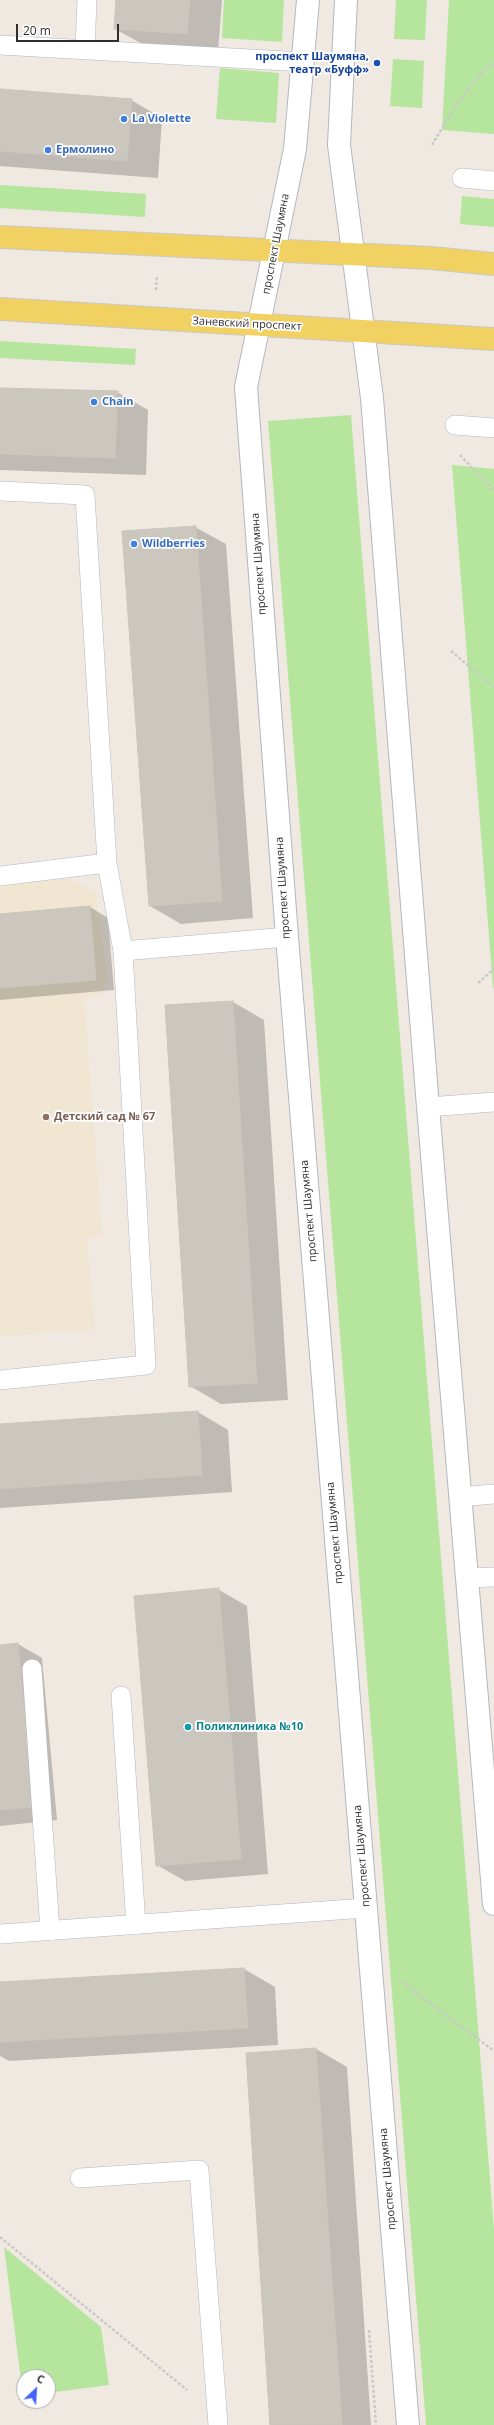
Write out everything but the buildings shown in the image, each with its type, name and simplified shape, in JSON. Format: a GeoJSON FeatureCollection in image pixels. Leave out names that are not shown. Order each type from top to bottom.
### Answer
{"type":"FeatureCollection","features":[{"type":"Feature","properties":{"kind":"main road"},"geometry":{"type":"LineString","coordinates":[[0,237],[352,254],[494,264]]}},
{"type":"Feature","properties":{"kind":"main road","name":"Заневский проспект"},"geometry":{"type":"LineString","coordinates":[[0,309],[494,339]]}},
{"type":"Feature","properties":{"kind":"street","name":"проспект Шаумяна"},"geometry":{"type":"LineString","coordinates":[[308,0],[304,62],[295,149],[260,325],[246,387],[287,937],[408,2425]]}},
{"type":"Feature","properties":{"kind":"street"},"geometry":{"type":"LineString","coordinates":[[346,0],[339,145],[352,254],[372,398],[428,1107],[494,1904]]}},
{"type":"Feature","properties":{"kind":"lane"},"geometry":{"type":"LineString","coordinates":[[84,50],[87,0]]}},
{"type":"Feature","properties":{"kind":"lane"},"geometry":{"type":"LineString","coordinates":[[0,45],[304,62]]}},
{"type":"Feature","properties":{"kind":"lane"},"geometry":{"type":"LineString","coordinates":[[462,178],[494,182]]}},
{"type":"Feature","properties":{"kind":"lane"},"geometry":{"type":"LineString","coordinates":[[455,425],[494,428]]}},
{"type":"Feature","properties":{"kind":"lane"},"geometry":{"type":"LineString","coordinates":[[0,491],[85,495],[108,863],[123,951],[146,1365],[0,1380]]}},
{"type":"Feature","properties":{"kind":"lane"},"geometry":{"type":"LineString","coordinates":[[0,876],[108,863]]}},
{"type":"Feature","properties":{"kind":"lane"},"geometry":{"type":"LineString","coordinates":[[123,951],[287,937]]}},
{"type":"Feature","properties":{"kind":"lane"},"geometry":{"type":"LineString","coordinates":[[428,1107],[494,1102]]}},
{"type":"Feature","properties":{"kind":"lane"},"geometry":{"type":"LineString","coordinates":[[460,1497],[494,1494]]}},
{"type":"Feature","properties":{"kind":"lane"},"geometry":{"type":"LineString","coordinates":[[467,1578],[494,1577]]}},
{"type":"Feature","properties":{"kind":"lane"},"geometry":{"type":"LineString","coordinates":[[32,1669],[50,1931]]}},
{"type":"Feature","properties":{"kind":"lane"},"geometry":{"type":"LineString","coordinates":[[121,1696],[136,1925]]}},
{"type":"Feature","properties":{"kind":"lane"},"geometry":{"type":"LineString","coordinates":[[0,1934],[366,1908]]}},
{"type":"Feature","properties":{"kind":"lane"},"geometry":{"type":"LineString","coordinates":[[80,2178],[199,2170],[217,2420]]}},
{"type":"Feature","properties":{"kind":"path"},"geometry":{"type":"LineString","coordinates":[[432,145],[456,105],[483,71],[494,63]]}},
{"type":"Feature","properties":{"kind":"path"},"geometry":{"type":"LineString","coordinates":[[156,291],[157,277]]}},
{"type":"Feature","properties":{"kind":"path"},"geometry":{"type":"LineString","coordinates":[[460,455],[494,491]]}},
{"type":"Feature","properties":{"kind":"path"},"geometry":{"type":"LineString","coordinates":[[450,651],[494,687]]}},
{"type":"Feature","properties":{"kind":"path"},"geometry":{"type":"LineString","coordinates":[[478,983],[494,969]]}},
{"type":"Feature","properties":{"kind":"path"},"geometry":{"type":"LineString","coordinates":[[370,1957],[494,2051]]}},
{"type":"Feature","properties":{"kind":"path"},"geometry":{"type":"LineString","coordinates":[[0,2237],[217,2420]]}},
{"type":"Feature","properties":{"kind":"shaded area","name":"Детский сад № 67"},"geometry":{"type":"Polygon","coordinates":[[[69,879],[96,892],[108,981],[100,995],[84,997],[102,1237],[87,1238],[95,1329],[0,1336],[0,883],[69,879]]]}},
{"type":"Feature","properties":{"kind":"green space"},"geometry":{"type":"Polygon","coordinates":[[[224,0],[284,0],[282,42],[222,38],[224,0]]]}},
{"type":"Feature","properties":{"kind":"green space"},"geometry":{"type":"Polygon","coordinates":[[[396,0],[427,0],[425,40],[394,39],[396,0]]]}},
{"type":"Feature","properties":{"kind":"green space"},"geometry":{"type":"Polygon","coordinates":[[[449,0],[494,0],[494,134],[442,130],[449,0]]]}},
{"type":"Feature","properties":{"kind":"green space"},"geometry":{"type":"Polygon","coordinates":[[[393,59],[424,61],[422,108],[390,106],[393,59]]]}},
{"type":"Feature","properties":{"kind":"green space"},"geometry":{"type":"Polygon","coordinates":[[[220,68],[279,73],[276,123],[216,119],[220,68]]]}},
{"type":"Feature","properties":{"kind":"green space"},"geometry":{"type":"Polygon","coordinates":[[[0,185],[146,194],[145,217],[0,208],[0,185]]]}},
{"type":"Feature","properties":{"kind":"green space"},"geometry":{"type":"Polygon","coordinates":[[[462,196],[494,199],[494,227],[460,224],[462,196]]]}},
{"type":"Feature","properties":{"kind":"green space"},"geometry":{"type":"Polygon","coordinates":[[[0,341],[136,349],[135,365],[0,358],[0,341]]]}},
{"type":"Feature","properties":{"kind":"green space"},"geometry":{"type":"Polygon","coordinates":[[[351,415],[494,2230],[494,2425],[426,2425],[268,421],[351,415]]]}},
{"type":"Feature","properties":{"kind":"green space"},"geometry":{"type":"Polygon","coordinates":[[[452,465],[494,469],[494,988],[493,988],[452,465]]]}},
{"type":"Feature","properties":{"kind":"green space"},"geometry":{"type":"Polygon","coordinates":[[[4,2247],[101,2327],[109,2385],[56,2392],[56,2369],[20,2369],[4,2247]]]}},
{"type":"Feature","properties":{"kind":"place","name":"проспект Шаумяна, театр «Буфф»"},"geometry":{"type":"Point","coordinates":[377,63]}},
{"type":"Feature","properties":{"kind":"place","name":"La Violette"},"geometry":{"type":"Point","coordinates":[124,119]}},
{"type":"Feature","properties":{"kind":"place","name":"Ермолино"},"geometry":{"type":"Point","coordinates":[48,150]}},
{"type":"Feature","properties":{"kind":"place","name":"Chain"},"geometry":{"type":"Point","coordinates":[94,402]}},
{"type":"Feature","properties":{"kind":"place","name":"Wildberries"},"geometry":{"type":"Point","coordinates":[134,544]}},
{"type":"Feature","properties":{"kind":"place","name":"Детский сад № 67"},"geometry":{"type":"Point","coordinates":[46,1117]}},
{"type":"Feature","properties":{"kind":"place","name":"Поликлиника №10"},"geometry":{"type":"Point","coordinates":[188,1727]}}]}
